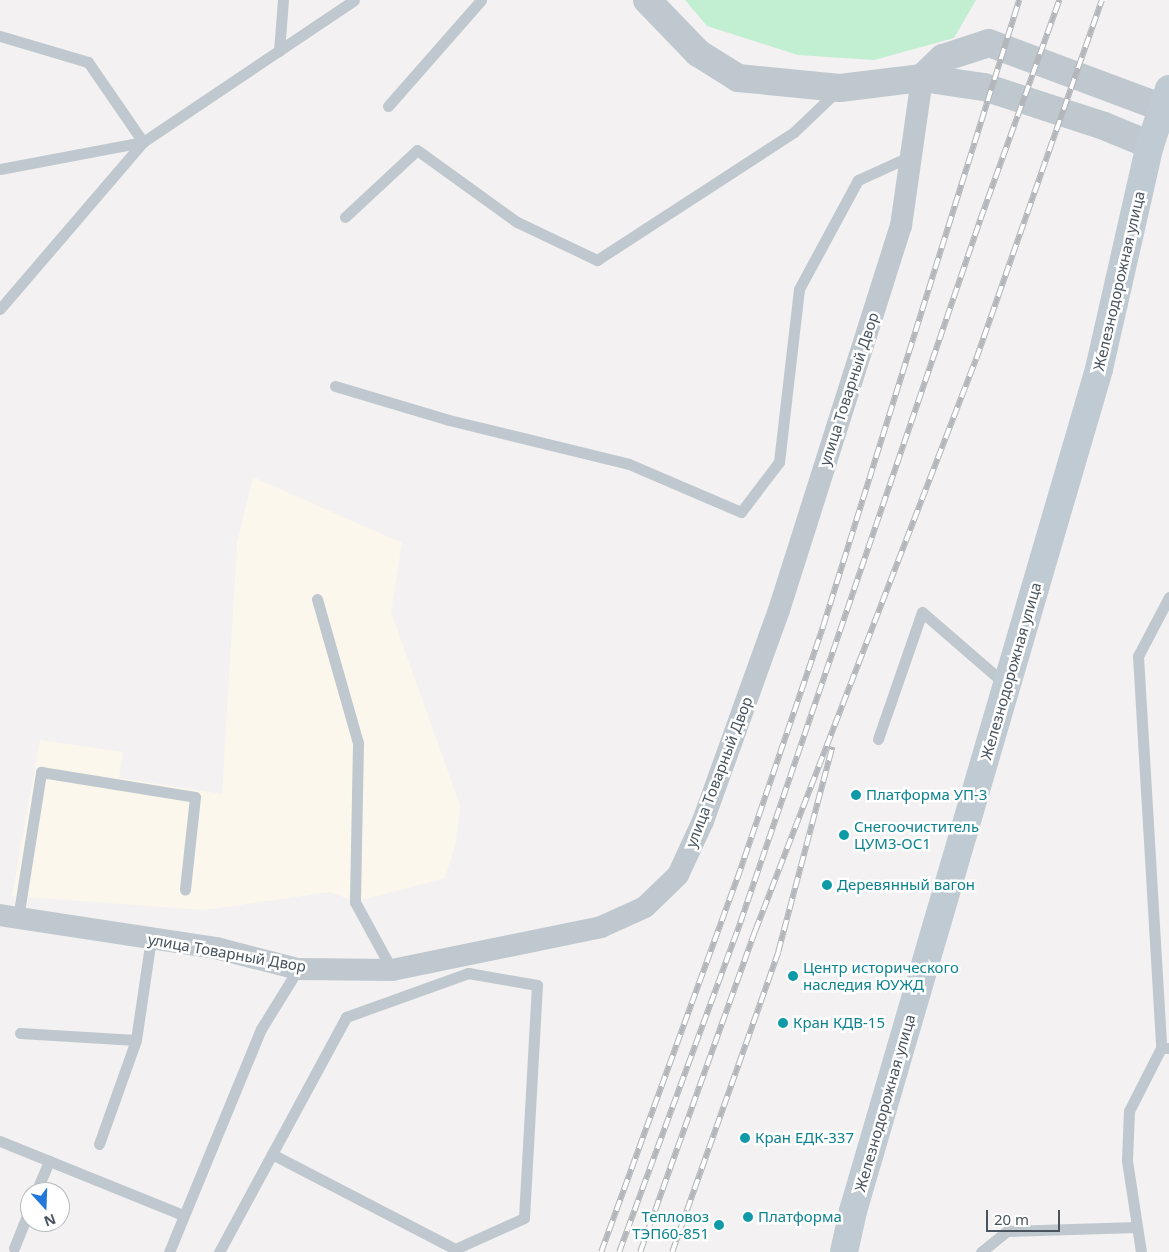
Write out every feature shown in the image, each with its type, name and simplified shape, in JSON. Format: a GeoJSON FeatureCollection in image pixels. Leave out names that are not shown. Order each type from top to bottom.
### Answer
{"type":"FeatureCollection","features":[{"type":"Feature","properties":{"kind":"main road","name":"Железнодорожная улица"},"geometry":{"type":"LineString","coordinates":[[844,1252],[856,1202],[1099,369],[1150,145],[1166,98]]}},
{"type":"Feature","properties":{"kind":"street"},"geometry":{"type":"LineString","coordinates":[[647,0],[698,53],[738,78],[840,88],[922,78],[984,87],[1104,126],[1150,145]]}},
{"type":"Feature","properties":{"kind":"street"},"geometry":{"type":"LineString","coordinates":[[922,78],[943,58],[989,43],[1166,98]]}},
{"type":"Feature","properties":{"kind":"street","name":"улица Товарный Двор"},"geometry":{"type":"LineString","coordinates":[[9,917],[216,948],[298,969],[392,970],[601,927],[645,906],[678,875],[703,821],[779,610],[900,226],[922,78]]}},
{"type":"Feature","properties":{"kind":"lane"},"geometry":{"type":"LineString","coordinates":[[279,51],[283,0]]}},
{"type":"Feature","properties":{"kind":"lane"},"geometry":{"type":"LineString","coordinates":[[0,309],[143,142],[354,0]]}},
{"type":"Feature","properties":{"kind":"lane"},"geometry":{"type":"LineString","coordinates":[[388,106],[481,0]]}},
{"type":"Feature","properties":{"kind":"lane"},"geometry":{"type":"LineString","coordinates":[[0,36],[88,62],[143,142]]}},
{"type":"Feature","properties":{"kind":"lane"},"geometry":{"type":"LineString","coordinates":[[345,217],[416,150],[517,222],[597,260],[794,132],[840,88]]}},
{"type":"Feature","properties":{"kind":"lane"},"geometry":{"type":"LineString","coordinates":[[0,169],[143,142]]}},
{"type":"Feature","properties":{"kind":"lane"},"geometry":{"type":"LineString","coordinates":[[335,386],[449,420],[629,464],[741,512],[778,462],[799,289],[858,180],[911,156]]}},
{"type":"Feature","properties":{"kind":"lane"},"geometry":{"type":"LineString","coordinates":[[1141,1252],[1127,1160],[1129,1111],[1165,1048],[1138,656],[1169,597]]}},
{"type":"Feature","properties":{"kind":"lane"},"geometry":{"type":"LineString","coordinates":[[317,599],[358,743],[355,902],[392,970]]}},
{"type":"Feature","properties":{"kind":"lane"},"geometry":{"type":"LineString","coordinates":[[878,739],[922,612],[1007,686]]}},
{"type":"Feature","properties":{"kind":"lane"},"geometry":{"type":"LineString","coordinates":[[9,917],[41,772],[195,797],[185,889]]}},
{"type":"Feature","properties":{"kind":"lane"},"geometry":{"type":"LineString","coordinates":[[99,1144],[136,1040],[151,939]]}},
{"type":"Feature","properties":{"kind":"lane"},"geometry":{"type":"LineString","coordinates":[[169,1252],[261,1029],[298,969]]}},
{"type":"Feature","properties":{"kind":"lane"},"geometry":{"type":"LineString","coordinates":[[219,1252],[272,1154],[346,1018],[468,973],[537,986],[524,1218],[455,1249],[272,1154]]}},
{"type":"Feature","properties":{"kind":"lane"},"geometry":{"type":"LineString","coordinates":[[20,1034],[136,1040]]}},
{"type":"Feature","properties":{"kind":"lane"},"geometry":{"type":"LineString","coordinates":[[0,1141],[183,1215]]}},
{"type":"Feature","properties":{"kind":"lane"},"geometry":{"type":"LineString","coordinates":[[40,1182],[49,1161]]}},
{"type":"Feature","properties":{"kind":"lane"},"geometry":{"type":"LineString","coordinates":[[981,1252],[1007,1231],[1137,1227]]}},
{"type":"Feature","properties":{"kind":"lane"},"geometry":{"type":"LineString","coordinates":[[14,1248],[20,1232]]}},
{"type":"Feature","properties":{"kind":"shaded area"},"geometry":{"type":"Polygon","coordinates":[[[253,477],[402,543],[391,612],[460,805],[456,842],[445,878],[355,902],[331,892],[204,910],[12,896],[40,740],[123,752],[119,778],[222,794],[237,543],[253,477]]]}},
{"type":"Feature","properties":{"kind":"green space"},"geometry":{"type":"Polygon","coordinates":[[[685,0],[976,0],[954,38],[874,60],[798,55],[707,26],[685,0]]]}},
{"type":"Feature","properties":{"kind":"railway"},"geometry":{"type":"LineString","coordinates":[[601,1252],[737,879],[823,626],[1019,0]]}},
{"type":"Feature","properties":{"kind":"railway"},"geometry":{"type":"LineString","coordinates":[[619,1252],[740,923],[980,220],[1059,0]]}},
{"type":"Feature","properties":{"kind":"railway"},"geometry":{"type":"LineString","coordinates":[[640,1252],[755,931],[976,359],[1102,0]]}},
{"type":"Feature","properties":{"kind":"railway"},"geometry":{"type":"LineString","coordinates":[[672,1252],[778,952],[832,747]]}},
{"type":"Feature","properties":{"kind":"place","name":"Платформа УП-3"},"geometry":{"type":"Point","coordinates":[856,795]}},
{"type":"Feature","properties":{"kind":"place","name":"Снегоочиститель ЦУМ3-ОС1"},"geometry":{"type":"Point","coordinates":[844,835]}},
{"type":"Feature","properties":{"kind":"place","name":"Деревянный вагон"},"geometry":{"type":"Point","coordinates":[827,885]}},
{"type":"Feature","properties":{"kind":"place","name":"Центр исторического наследия ЮУЖД"},"geometry":{"type":"Point","coordinates":[793,976]}},
{"type":"Feature","properties":{"kind":"place","name":"Кран КДВ-15"},"geometry":{"type":"Point","coordinates":[783,1023]}},
{"type":"Feature","properties":{"kind":"place","name":"Кран ЕДК-337"},"geometry":{"type":"Point","coordinates":[745,1138]}},
{"type":"Feature","properties":{"kind":"place","name":"Платформа"},"geometry":{"type":"Point","coordinates":[748,1217]}},
{"type":"Feature","properties":{"kind":"place","name":"Тепловоз ТЭП60-851"},"geometry":{"type":"Point","coordinates":[719,1225]}}]}
